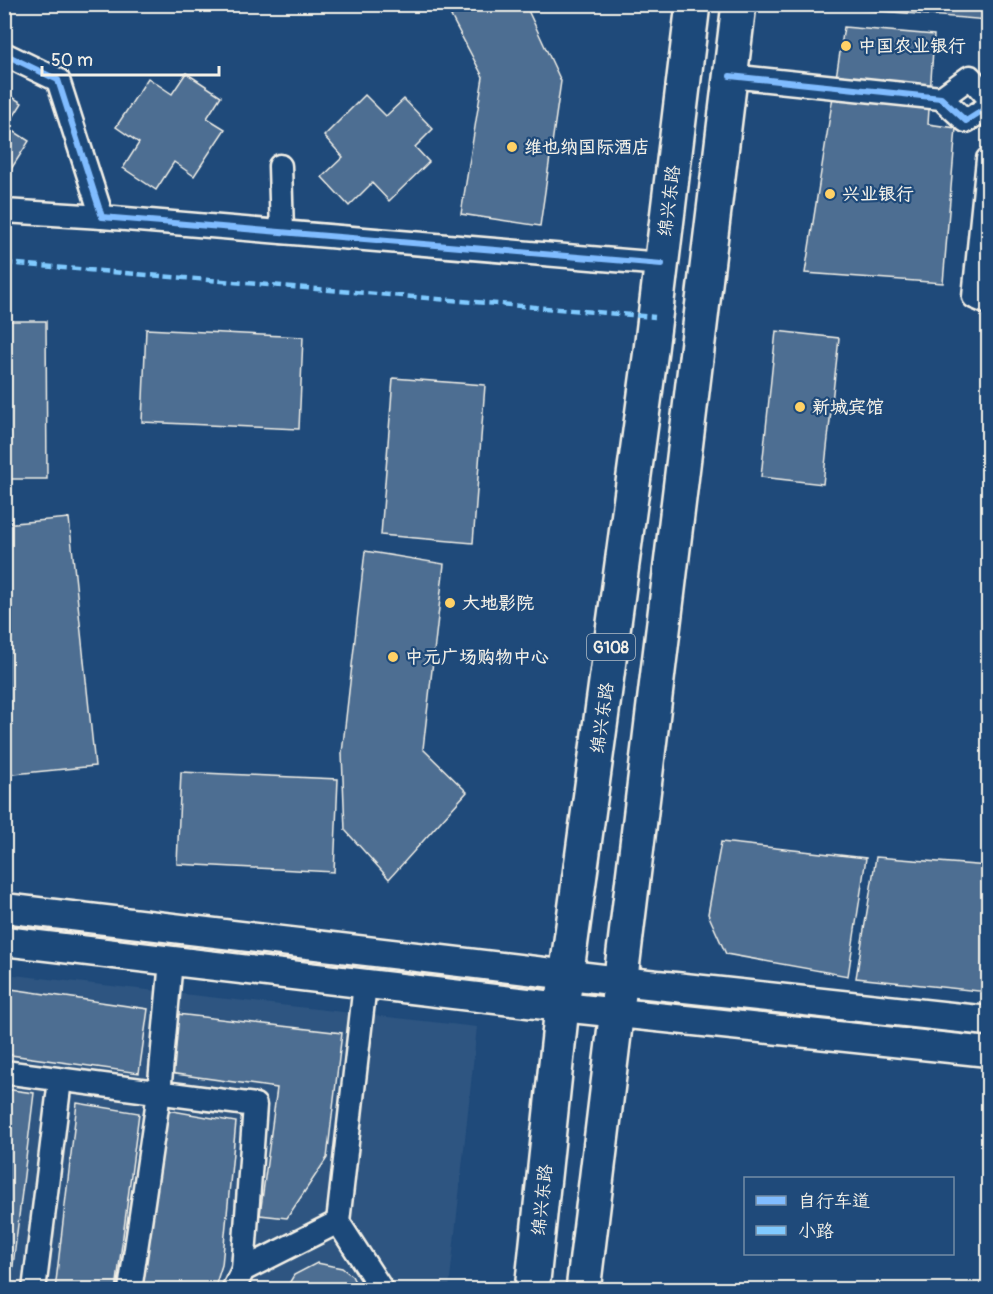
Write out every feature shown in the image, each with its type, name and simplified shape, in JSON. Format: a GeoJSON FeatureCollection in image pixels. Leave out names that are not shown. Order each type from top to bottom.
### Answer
{"type":"FeatureCollection","features":[{"type":"Feature","properties":{"kind":"highway","name":"绵兴东路"},"geometry":{"type":"LineString","coordinates":[[532,1290],[562,1007],[662,264],[693,4]]}},
{"type":"Feature","properties":{"kind":"highway","name":"G108"},"geometry":{"type":"LineString","coordinates":[[583,1290],[739,4]]}},
{"type":"Feature","properties":{"kind":"main road"},"geometry":{"type":"LineString","coordinates":[[4,908],[567,974],[618,997],[988,1052]]}},
{"type":"Feature","properties":{"kind":"main road"},"geometry":{"type":"LineString","coordinates":[[4,941],[562,1007],[618,997],[988,1021]]}},
{"type":"Feature","properties":{"kind":"street"},"geometry":{"type":"LineString","coordinates":[[4,54],[58,80],[102,217]]}},
{"type":"Feature","properties":{"kind":"street"},"geometry":{"type":"LineString","coordinates":[[730,76],[941,98],[966,121],[988,107]]}},
{"type":"Feature","properties":{"kind":"street"},"geometry":{"type":"LineString","coordinates":[[941,98],[970,76],[988,97]]}},
{"type":"Feature","properties":{"kind":"street"},"geometry":{"type":"LineString","coordinates":[[988,159],[974,297],[988,303]]}},
{"type":"Feature","properties":{"kind":"street"},"geometry":{"type":"LineString","coordinates":[[280,166],[282,232]]}},
{"type":"Feature","properties":{"kind":"street"},"geometry":{"type":"LineString","coordinates":[[4,211],[102,217],[662,264]]}},
{"type":"Feature","properties":{"kind":"street"},"geometry":{"type":"LineString","coordinates":[[130,1290],[159,1093],[171,961]]}},
{"type":"Feature","properties":{"kind":"street"},"geometry":{"type":"LineString","coordinates":[[365,984],[338,1221],[382,1290]]}},
{"type":"Feature","properties":{"kind":"street"},"geometry":{"type":"LineString","coordinates":[[4,1072],[255,1106],[238,1280]]}},
{"type":"Feature","properties":{"kind":"street"},"geometry":{"type":"LineString","coordinates":[[34,1290],[60,1080]]}},
{"type":"Feature","properties":{"kind":"street"},"geometry":{"type":"LineString","coordinates":[[238,1280],[338,1221]]}},
{"type":"Feature","properties":{"kind":"shaded area"},"geometry":{"type":"Polygon","coordinates":[[[5,974],[477,1027],[449,1289],[5,1290],[5,974]]]}},
{"type":"Feature","properties":{"kind":"building","name":"维也纳国际酒店"},"geometry":{"type":"Polygon","coordinates":[[[469,4],[525,4],[561,81],[540,226],[461,214],[483,77],[451,16],[469,4]]]}},
{"type":"Feature","properties":{"kind":"building"},"geometry":{"type":"Polygon","coordinates":[[[796,4],[988,4],[988,20],[796,4]]]}},
{"type":"Feature","properties":{"kind":"building"},"geometry":{"type":"Polygon","coordinates":[[[844,27],[934,35],[928,124],[956,128],[943,283],[805,273],[844,27]]]}},
{"type":"Feature","properties":{"kind":"building"},"geometry":{"type":"Polygon","coordinates":[[[186,73],[221,96],[207,118],[225,129],[194,176],[174,162],[156,190],[123,168],[139,143],[116,127],[148,78],[172,94],[186,73]]]}},
{"type":"Feature","properties":{"kind":"building"},"geometry":{"type":"Polygon","coordinates":[[[4,92],[22,103],[7,127],[29,141],[6,177],[4,92]]]}},
{"type":"Feature","properties":{"kind":"building"},"geometry":{"type":"Polygon","coordinates":[[[365,95],[386,116],[404,99],[433,129],[415,147],[429,162],[389,201],[372,183],[349,206],[322,177],[343,157],[324,136],[365,95]]]}},
{"type":"Feature","properties":{"kind":"building"},"geometry":{"type":"Polygon","coordinates":[[[4,321],[46,321],[47,479],[4,479],[4,321]]]}},
{"type":"Feature","properties":{"kind":"building"},"geometry":{"type":"Polygon","coordinates":[[[146,329],[303,337],[299,429],[142,422],[146,329]]]}},
{"type":"Feature","properties":{"kind":"building","name":"新城宾馆"},"geometry":{"type":"Polygon","coordinates":[[[776,331],[839,338],[823,484],[761,477],[776,331]]]}},
{"type":"Feature","properties":{"kind":"building"},"geometry":{"type":"Polygon","coordinates":[[[393,378],[485,385],[473,543],[381,535],[393,378]]]}},
{"type":"Feature","properties":{"kind":"building"},"geometry":{"type":"Polygon","coordinates":[[[69,518],[95,766],[4,775],[4,524],[69,518]]]}},
{"type":"Feature","properties":{"kind":"building","name":"中元广场购物中心"},"geometry":{"type":"Polygon","coordinates":[[[365,551],[444,564],[423,749],[467,792],[389,879],[345,830],[342,753],[365,551]]]}},
{"type":"Feature","properties":{"kind":"building"},"geometry":{"type":"Polygon","coordinates":[[[181,772],[338,779],[334,872],[177,864],[181,772]]]}},
{"type":"Feature","properties":{"kind":"building"},"geometry":{"type":"Polygon","coordinates":[[[721,842],[866,858],[848,976],[726,954],[708,914],[721,842]]]}},
{"type":"Feature","properties":{"kind":"building"},"geometry":{"type":"Polygon","coordinates":[[[876,857],[988,866],[988,992],[856,978],[876,857]]]}},
{"type":"Feature","properties":{"kind":"building"},"geometry":{"type":"Polygon","coordinates":[[[4,988],[148,1009],[139,1073],[4,1054],[4,988]]]}},
{"type":"Feature","properties":{"kind":"building"},"geometry":{"type":"Polygon","coordinates":[[[177,1014],[342,1033],[327,1158],[287,1218],[260,1215],[277,1088],[169,1073],[177,1014]]]}},
{"type":"Feature","properties":{"kind":"building"},"geometry":{"type":"Polygon","coordinates":[[[4,1089],[34,1093],[10,1290],[4,1290],[4,1089]]]}},
{"type":"Feature","properties":{"kind":"building"},"geometry":{"type":"Polygon","coordinates":[[[77,1103],[139,1113],[116,1290],[55,1290],[77,1103]]]}},
{"type":"Feature","properties":{"kind":"building"},"geometry":{"type":"Polygon","coordinates":[[[167,1110],[236,1122],[222,1265],[214,1290],[140,1290],[167,1110]]]}},
{"type":"Feature","properties":{"kind":"building"},"geometry":{"type":"Polygon","coordinates":[[[317,1263],[342,1268],[352,1276],[359,1290],[285,1290],[294,1275],[317,1263]]]}},
{"type":"Feature","properties":{"kind":"marked path"},"geometry":{"type":"LineString","coordinates":[[4,263],[655,317]]}},
{"type":"Feature","properties":{"kind":"cycle path"},"geometry":{"type":"LineString","coordinates":[[4,54],[58,80],[102,217],[662,264]]}},
{"type":"Feature","properties":{"kind":"cycle path"},"geometry":{"type":"LineString","coordinates":[[730,76],[941,98],[966,121],[988,107]]}},
{"type":"Feature","properties":{"kind":"place","name":"中国农业银行"},"geometry":{"type":"Point","coordinates":[846,46]}},
{"type":"Feature","properties":{"kind":"place","name":"维也纳国际酒店"},"geometry":{"type":"Point","coordinates":[512,147]}},
{"type":"Feature","properties":{"kind":"place","name":"兴业银行"},"geometry":{"type":"Point","coordinates":[830,194]}},
{"type":"Feature","properties":{"kind":"place","name":"新城宾馆"},"geometry":{"type":"Point","coordinates":[800,407]}},
{"type":"Feature","properties":{"kind":"place","name":"大地影院"},"geometry":{"type":"Point","coordinates":[450,603]}},
{"type":"Feature","properties":{"kind":"place","name":"中元广场购物中心"},"geometry":{"type":"Point","coordinates":[393,657]}}]}
